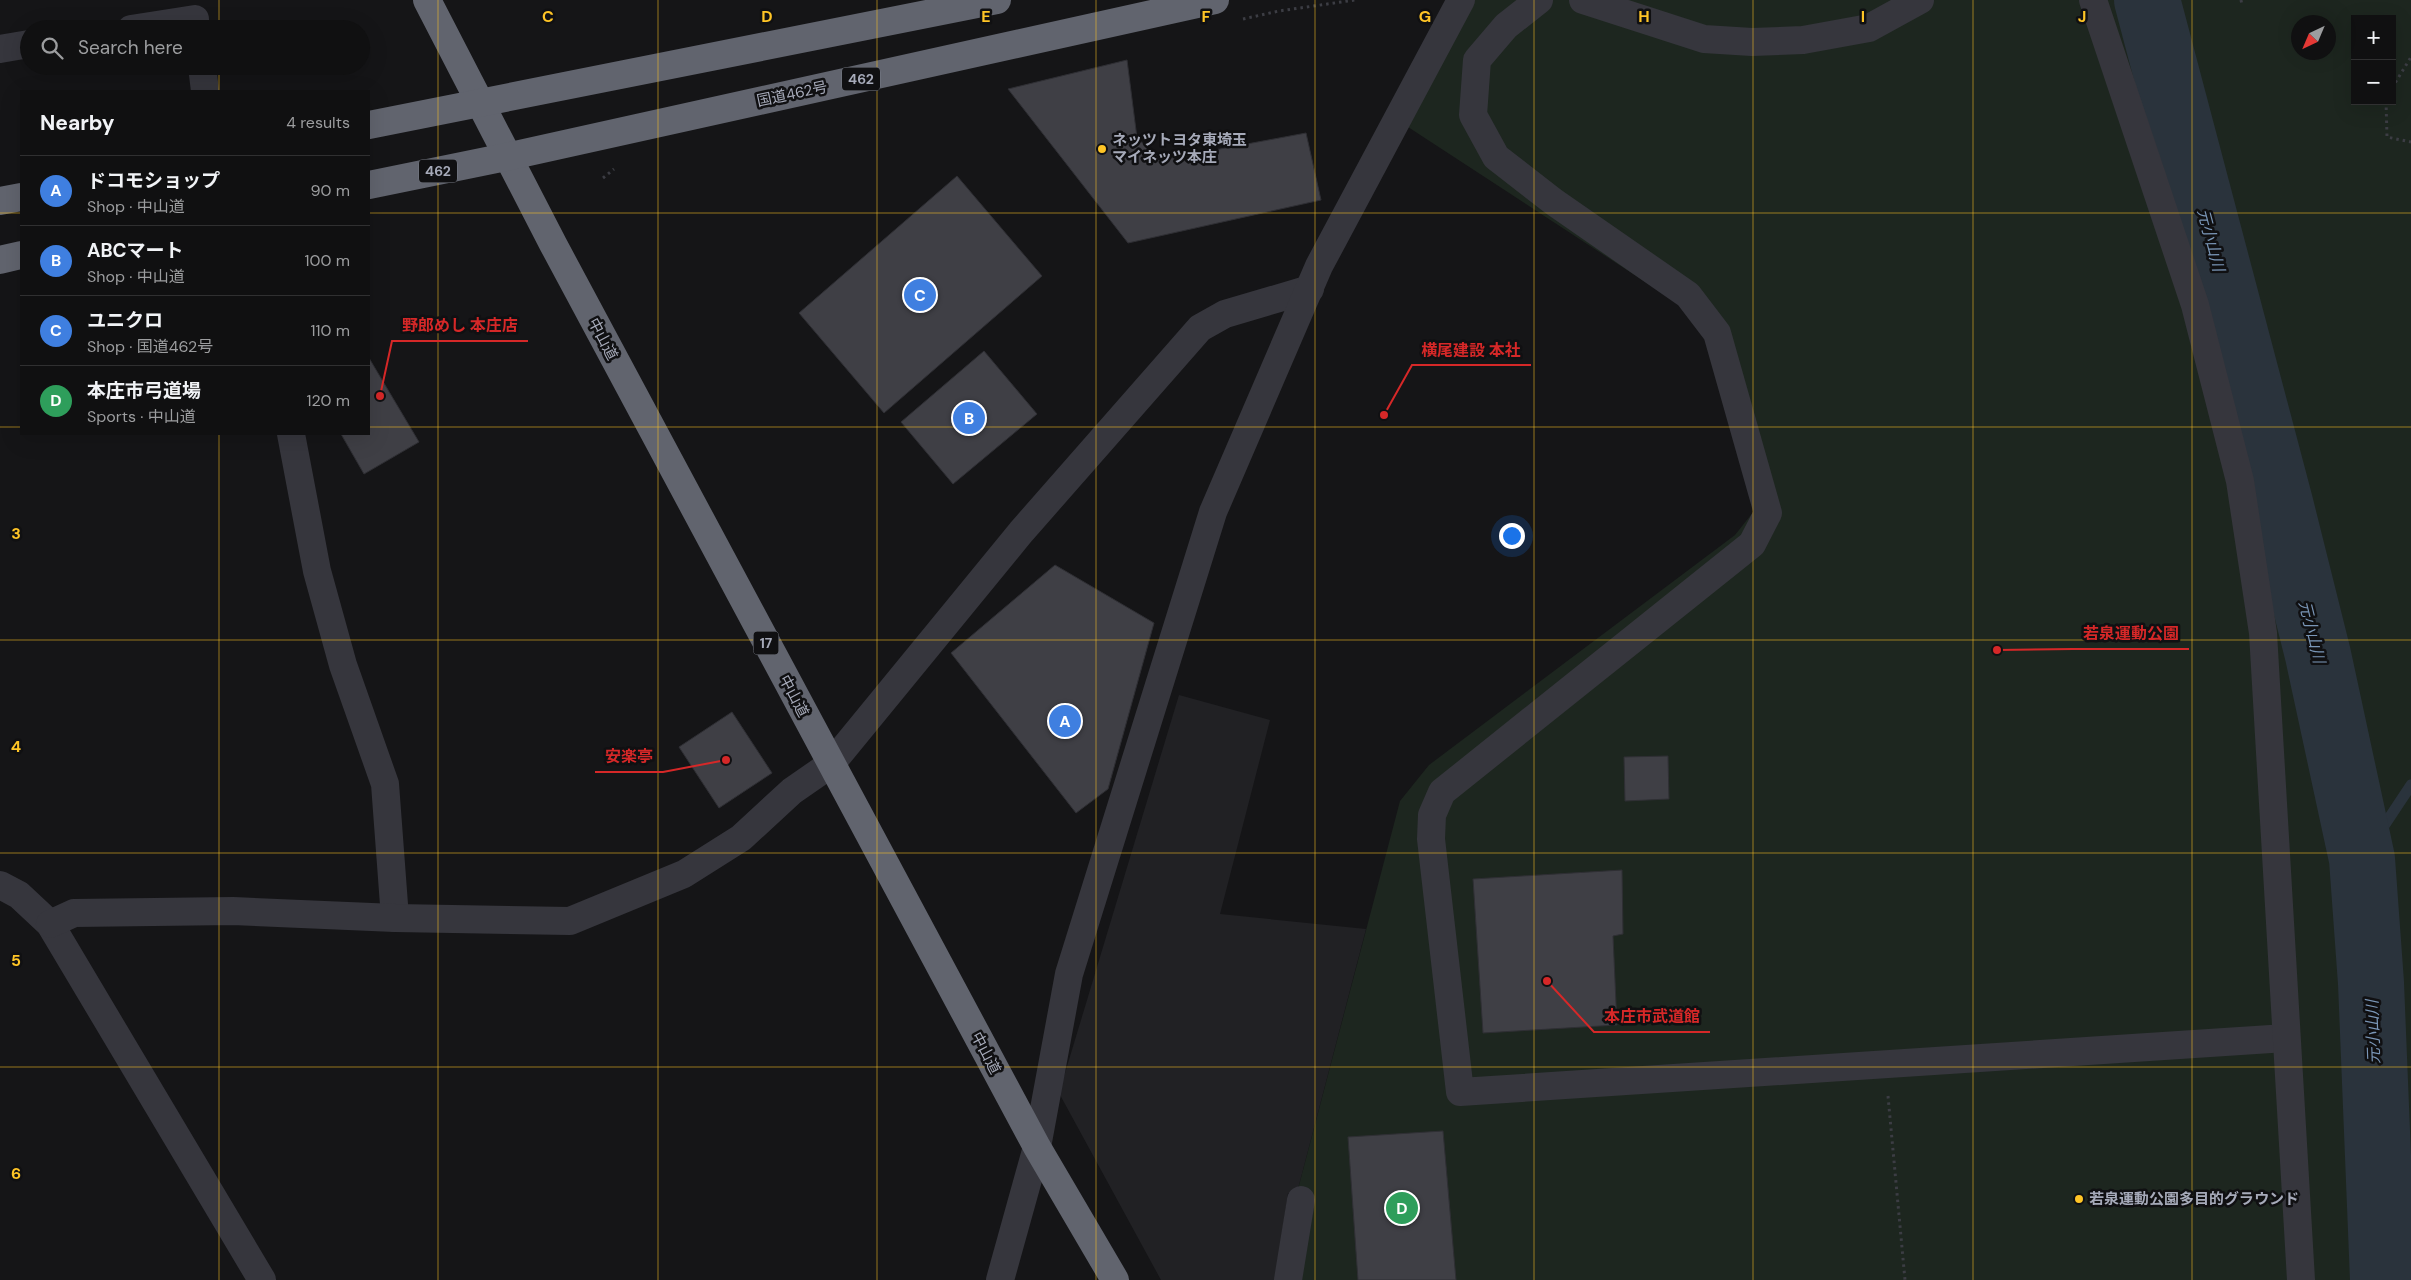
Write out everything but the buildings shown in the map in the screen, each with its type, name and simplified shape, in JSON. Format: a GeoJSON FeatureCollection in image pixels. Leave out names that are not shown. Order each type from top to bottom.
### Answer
{"type":"FeatureCollection","features":[{"type":"Feature","properties":{"kind":"highway","name":"中山道"},"geometry":{"type":"LineString","coordinates":[[427,0],[506,157],[831,764],[1037,1147],[1115,1280]]}},
{"type":"Feature","properties":{"kind":"highway"},"geometry":{"type":"LineString","coordinates":[[370,125],[997,0]]}},
{"type":"Feature","properties":{"kind":"highway","name":"国道462号"},"geometry":{"type":"LineString","coordinates":[[370,185],[506,157],[1215,0]]}},
{"type":"Feature","properties":{"kind":"highway"},"geometry":{"type":"LineString","coordinates":[[0,201],[20,197]]}},
{"type":"Feature","properties":{"kind":"highway"},"geometry":{"type":"LineString","coordinates":[[0,260],[20,256]]}},
{"type":"Feature","properties":{"kind":"street"},"geometry":{"type":"LineString","coordinates":[[1000,1280],[1037,1147],[1068,974],[1213,512],[1310,289],[1461,0]]}},
{"type":"Feature","properties":{"kind":"street"},"geometry":{"type":"LineString","coordinates":[[1539,0],[1506,26],[1477,60],[1473,115],[1496,157],[1554,202],[1688,295],[1717,333],[1768,513],[1752,544],[1442,792],[1432,816],[1432,839],[1460,1092],[2286,1038]]}},
{"type":"Feature","properties":{"kind":"street"},"geometry":{"type":"LineString","coordinates":[[1583,0],[1704,39],[1752,42],[1804,40],[1869,28],[1920,0]]}},
{"type":"Feature","properties":{"kind":"street"},"geometry":{"type":"LineString","coordinates":[[2093,0],[2195,305],[2240,481],[2263,633],[2301,1280]]}},
{"type":"Feature","properties":{"kind":"street"},"geometry":{"type":"LineString","coordinates":[[175,20],[195,16]]}},
{"type":"Feature","properties":{"kind":"street"},"geometry":{"type":"LineString","coordinates":[[0,49],[20,46]]}},
{"type":"Feature","properties":{"kind":"street"},"geometry":{"type":"LineString","coordinates":[[203,75],[205,90]]}},
{"type":"Feature","properties":{"kind":"street"},"geometry":{"type":"LineString","coordinates":[[50,924],[74,913],[233,911],[395,918],[570,921],[684,874],[741,838],[792,791],[831,764],[1021,532],[1200,328],[1225,314],[1310,289]]}},
{"type":"Feature","properties":{"kind":"street"},"geometry":{"type":"LineString","coordinates":[[291,435],[320,581],[343,665],[385,784],[395,918]]}},
{"type":"Feature","properties":{"kind":"street"},"geometry":{"type":"LineString","coordinates":[[0,884],[19,895],[50,924],[262,1280]]}},
{"type":"Feature","properties":{"kind":"street"},"geometry":{"type":"LineString","coordinates":[[1288,1280],[1301,1200]]}},
{"type":"Feature","properties":{"kind":"path"},"geometry":{"type":"LineString","coordinates":[[2241,0],[2242,5]]}},
{"type":"Feature","properties":{"kind":"path"},"geometry":{"type":"LineString","coordinates":[[2396,81],[2411,56]]}},
{"type":"Feature","properties":{"kind":"path"},"geometry":{"type":"LineString","coordinates":[[2386,105],[2387,137],[2411,142]]}},
{"type":"Feature","properties":{"kind":"path"},"geometry":{"type":"LineString","coordinates":[[1885,1064],[1905,1280]]}},
{"type":"Feature","properties":{"kind":"shaded area"},"geometry":{"type":"Polygon","coordinates":[[[1475,0],[2411,0],[2411,1280],[1297,1280],[1297,1193],[1400,801],[1429,765],[1735,535],[1754,511],[1708,342],[1682,306],[1408,127],[1475,0]]]}},
{"type":"Feature","properties":{"kind":"shaded area"},"geometry":{"type":"Polygon","coordinates":[[[1179,695],[1270,720],[1220,914],[1366,929],[1297,1193],[1288,1193],[1275,1280],[1161,1280],[1059,1093],[1179,695]]]}},
{"type":"Feature","properties":{"kind":"waterway","name":"元小山川"},"geometry":{"type":"LineString","coordinates":[[2147,0],[2280,503],[2318,655],[2362,859],[2371,983],[2383,1280]]}},
{"type":"Feature","properties":{"kind":"waterway"},"geometry":{"type":"LineString","coordinates":[[2362,859],[2411,785]]}},
{"type":"Feature","properties":{"kind":"place","name":"ネッツトヨタ東埼玉 マイネッツ本庄"},"geometry":{"type":"Point","coordinates":[1102,149]}},
{"type":"Feature","properties":{"kind":"place","name":"ユニクロ"},"geometry":{"type":"Point","coordinates":[920,295]}},
{"type":"Feature","properties":{"kind":"place","name":"野郎めし 本庄店"},"geometry":{"type":"Point","coordinates":[380,396]}},
{"type":"Feature","properties":{"kind":"place","name":"横尾建設 本社"},"geometry":{"type":"Point","coordinates":[1384,415]}},
{"type":"Feature","properties":{"kind":"place","name":"ABCマート"},"geometry":{"type":"Point","coordinates":[969,418]}},
{"type":"Feature","properties":{"kind":"place","name":"若泉運動公園"},"geometry":{"type":"Point","coordinates":[1997,650]}},
{"type":"Feature","properties":{"kind":"place","name":"ドコモショップ"},"geometry":{"type":"Point","coordinates":[1065,721]}},
{"type":"Feature","properties":{"kind":"place","name":"安楽亭"},"geometry":{"type":"Point","coordinates":[726,760]}},
{"type":"Feature","properties":{"kind":"place","name":"本庄市武道館"},"geometry":{"type":"Point","coordinates":[1547,981]}},
{"type":"Feature","properties":{"kind":"place","name":"若泉運動公園多目的グラウンド"},"geometry":{"type":"Point","coordinates":[2079,1199]}},
{"type":"Feature","properties":{"kind":"place","name":"本庄市弓道場"},"geometry":{"type":"Point","coordinates":[1402,1208]}}]}
